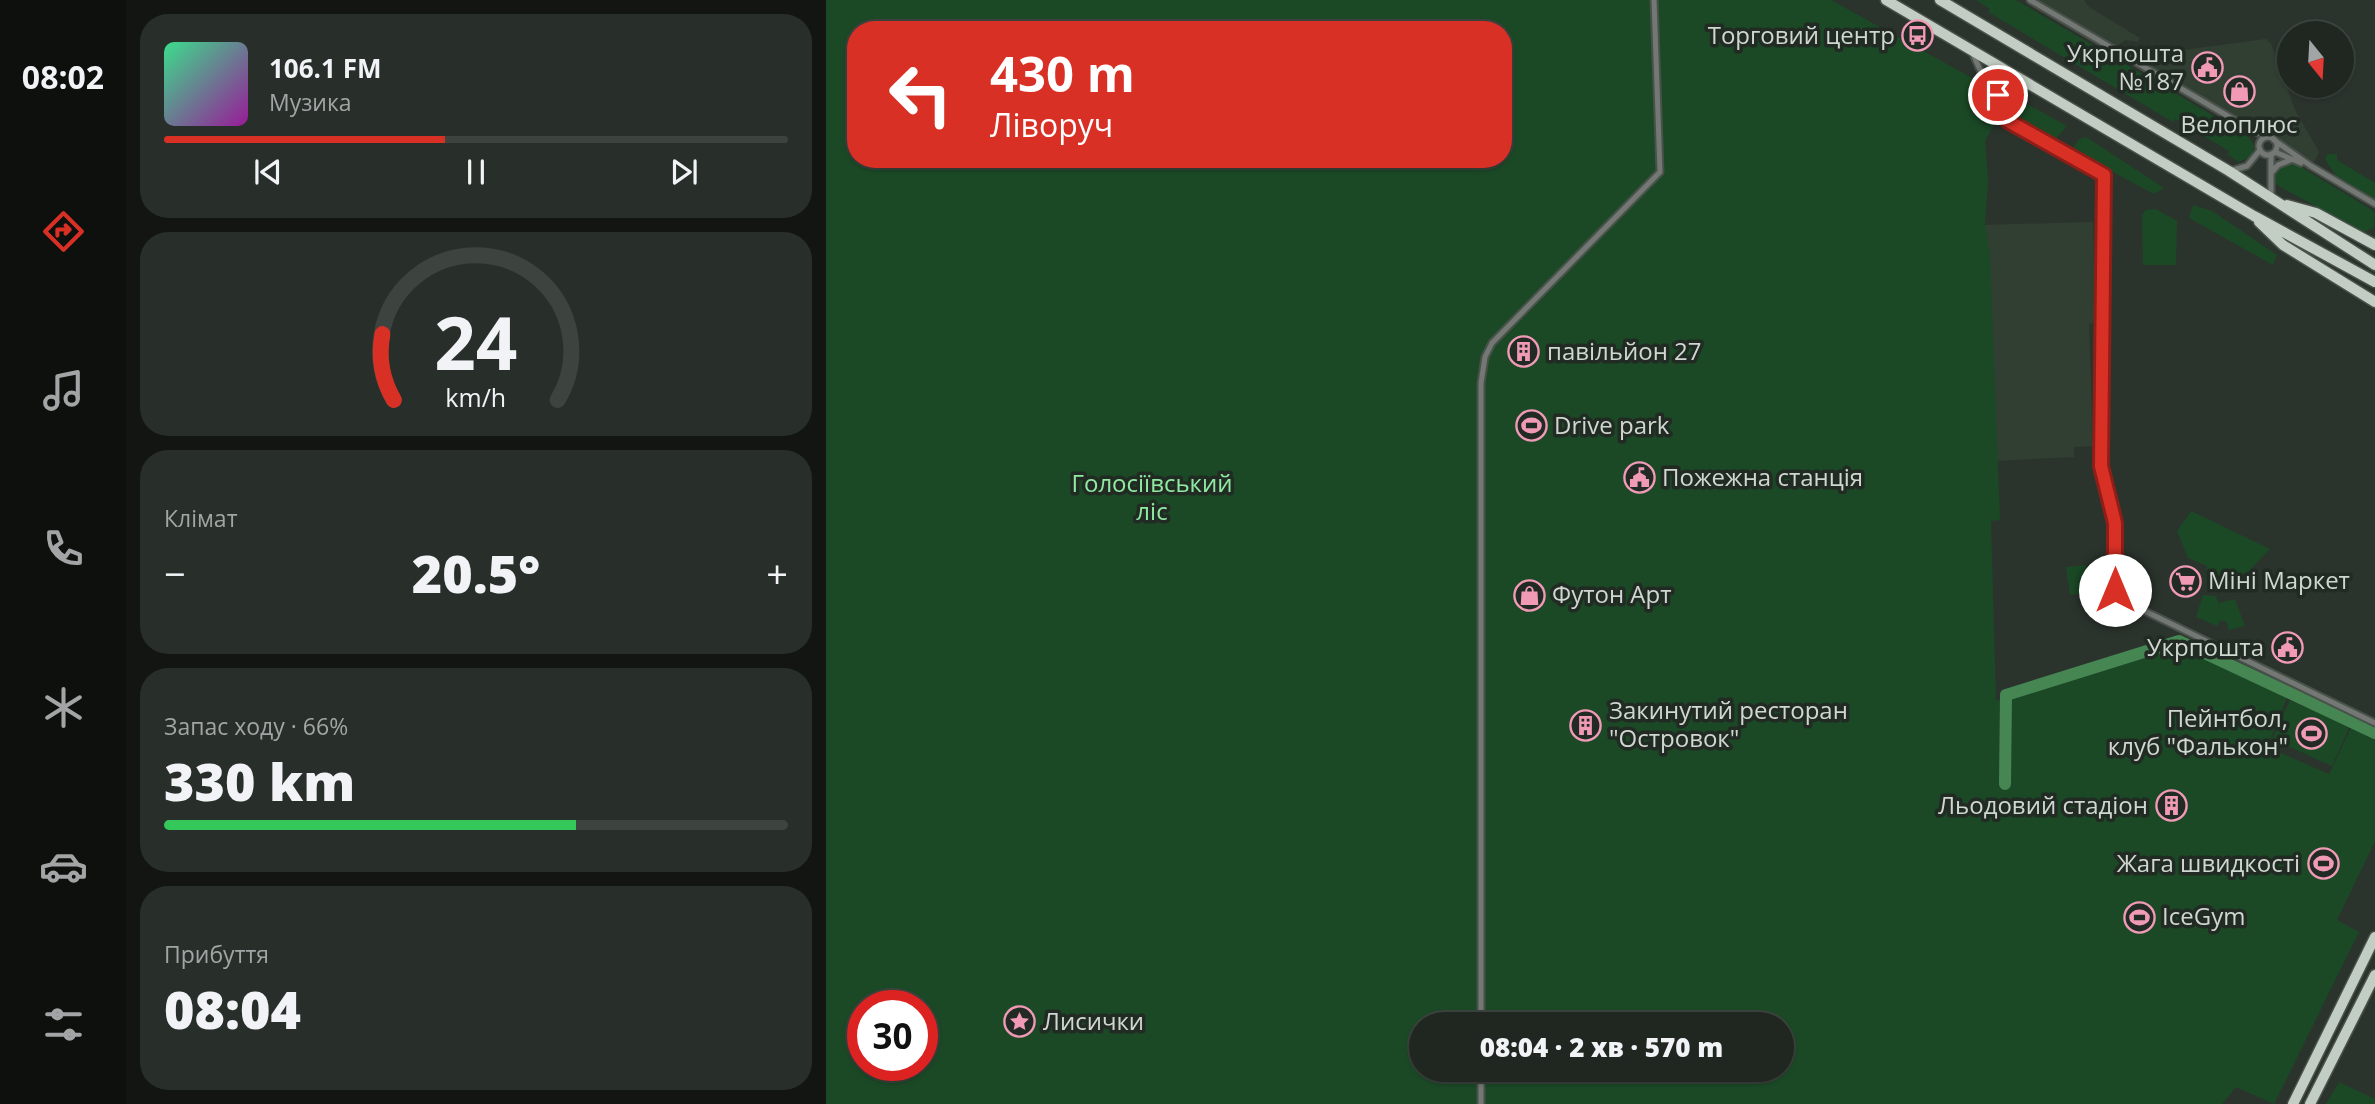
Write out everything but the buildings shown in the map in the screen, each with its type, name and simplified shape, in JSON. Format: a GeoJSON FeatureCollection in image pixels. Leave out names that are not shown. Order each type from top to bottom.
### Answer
{"type":"FeatureCollection","features":[{"type":"Feature","properties":{"kind":"highway"},"geometry":{"type":"LineString","coordinates":[[1885,0],[2254,216],[2375,282]]}},
{"type":"Feature","properties":{"kind":"highway"},"geometry":{"type":"LineString","coordinates":[[1940,0],[2229,171],[2375,265]]}},
{"type":"Feature","properties":{"kind":"highway"},"geometry":{"type":"LineString","coordinates":[[2275,200],[2316,213],[2370,238],[2375,246]]}},
{"type":"Feature","properties":{"kind":"highway"},"geometry":{"type":"LineString","coordinates":[[2254,216],[2283,245],[2375,302]]}},
{"type":"Feature","properties":{"kind":"highway"},"geometry":{"type":"LineString","coordinates":[[2293,1104],[2375,937]]}},
{"type":"Feature","properties":{"kind":"highway"},"geometry":{"type":"LineString","coordinates":[[2310,1104],[2375,975]]}},
{"type":"Feature","properties":{"kind":"street"},"geometry":{"type":"LineString","coordinates":[[1481,1012],[1481,411],[1485,357],[1492,343],[1524,307],[1660,172],[1654,0]]}},
{"type":"Feature","properties":{"kind":"street"},"geometry":{"type":"LineString","coordinates":[[2030,0],[2255,132],[2272,139],[2374,204]]}},
{"type":"Feature","properties":{"kind":"street"},"geometry":{"type":"LineString","coordinates":[[1971,49],[1998,110],[2008,121],[2104,175],[2101,466],[2115,523],[2118,598],[2375,723]]}},
{"type":"Feature","properties":{"kind":"street"},"geometry":{"type":"LineString","coordinates":[[1998,110],[2000,92],[2007,88],[2031,84]]}},
{"type":"Feature","properties":{"kind":"street"},"geometry":{"type":"LineString","coordinates":[[2255,132],[2260,150],[2265,155],[2273,153],[2311,166]]}},
{"type":"Feature","properties":{"kind":"street"},"geometry":{"type":"LineString","coordinates":[[2259,143],[2272,139]]}},
{"type":"Feature","properties":{"kind":"street"},"geometry":{"type":"LineString","coordinates":[[2272,139],[2271,173],[2275,200]]}},
{"type":"Feature","properties":{"kind":"street"},"geometry":{"type":"LineString","coordinates":[[2229,171],[2247,166],[2260,150]]}},
{"type":"Feature","properties":{"kind":"street"},"geometry":{"type":"LineString","coordinates":[[2271,173],[2278,165],[2293,159]]}},
{"type":"Feature","properties":{"kind":"street"},"geometry":{"type":"LineString","coordinates":[[1481,1082],[1481,1104]]}},
{"type":"Feature","properties":{"kind":"shaded area"},"geometry":{"type":"Polygon","coordinates":[[[2031,0],[2084,0],[2089,7],[2140,38],[2138,42],[2125,40],[2115,48],[2031,0]]]}},
{"type":"Feature","properties":{"kind":"shaded area"},"geometry":{"type":"Polygon","coordinates":[[[2266,39],[2271,44],[2277,60],[2277,98],[2291,98],[2319,152],[2314,162],[2131,58],[2136,49],[2184,50],[2266,39]]]}},
{"type":"Feature","properties":{"kind":"shaded area"},"geometry":{"type":"Polygon","coordinates":[[[2093,222],[2095,323],[2089,324],[2093,446],[2074,447],[2074,457],[1991,461],[1982,225],[2093,222]]]}},
{"type":"Feature","properties":{"kind":"green space","name":"Голосіївський ліс"},"geometry":{"type":"Polygon","coordinates":[[[826,0],[1831,0],[1972,78],[1993,126],[1985,141],[1988,180],[1985,222],[1990,255],[2000,520],[1991,521],[1996,701],[2179,643],[2288,695],[2267,747],[2329,774],[2352,726],[2375,736],[2375,841],[2337,920],[2359,932],[2274,1104],[2236,1087],[2222,1104],[826,1104],[826,0]]]}},
{"type":"Feature","properties":{"kind":"green space"},"geometry":{"type":"Polygon","coordinates":[[[1976,0],[2016,0],[2248,136],[2254,145],[2252,156],[2239,162],[2228,155],[2229,151],[2194,130],[2192,134],[2184,129],[2185,125],[2175,119],[2173,122],[1988,12],[1990,9],[1976,0]]]}},
{"type":"Feature","properties":{"kind":"green space"},"geometry":{"type":"Polygon","coordinates":[[[2005,92],[2067,126],[2054,141],[2020,123],[2005,109],[2000,100],[2005,92]]]}},
{"type":"Feature","properties":{"kind":"green space"},"geometry":{"type":"Polygon","coordinates":[[[2086,137],[2164,188],[2154,194],[2072,150],[2079,139],[2086,137]]]}},
{"type":"Feature","properties":{"kind":"green space"},"geometry":{"type":"Polygon","coordinates":[[[2327,154],[2337,154],[2337,160],[2375,183],[2375,200],[2336,176],[2325,159],[2327,154]]]}},
{"type":"Feature","properties":{"kind":"green space"},"geometry":{"type":"Polygon","coordinates":[[[2286,163],[2296,164],[2372,210],[2375,214],[2374,228],[2363,232],[2277,185],[2274,180],[2275,172],[2286,163]]]}},
{"type":"Feature","properties":{"kind":"green space"},"geometry":{"type":"Polygon","coordinates":[[[2193,205],[2212,211],[2277,255],[2273,265],[2189,218],[2193,205]]]}},
{"type":"Feature","properties":{"kind":"green space"},"geometry":{"type":"Polygon","coordinates":[[[2156,209],[2177,221],[2176,265],[2143,265],[2142,215],[2146,210],[2156,209]]]}},
{"type":"Feature","properties":{"kind":"green space"},"geometry":{"type":"Polygon","coordinates":[[[2191,511],[2270,549],[2244,576],[2242,592],[2206,589],[2207,566],[2188,558],[2177,531],[2191,511]]]}},
{"type":"Feature","properties":{"kind":"green space"},"geometry":{"type":"Polygon","coordinates":[[[2086,565],[2091,592],[2070,595],[2066,567],[2086,565]]]}},
{"type":"Feature","properties":{"kind":"green space"},"geometry":{"type":"Polygon","coordinates":[[[2203,595],[2216,596],[2222,614],[2219,603],[2235,599],[2245,626],[2229,630],[2226,621],[2220,621],[2217,626],[2196,617],[2203,595]]]}},
{"type":"Feature","properties":{"kind":"green space","name":"Пейнтбол, клуб \"Фалькон\""},"geometry":{"type":"Polygon","coordinates":[[[2290,700],[2350,726],[2332,766],[2272,739],[2290,700]]]}},
{"type":"Feature","properties":{"kind":"green space"},"geometry":{"type":"Polygon","coordinates":[[[2339,1082],[2375,1099],[2375,1104],[2326,1104],[2339,1082]]]}},
{"type":"Feature","properties":{"kind":"waterway"},"geometry":{"type":"LineString","coordinates":[[2005,784],[2006,695],[2179,641],[2375,733]]}},
{"type":"Feature","properties":{"kind":"place","name":"Торговий центр"},"geometry":{"type":"Point","coordinates":[1918,36]}},
{"type":"Feature","properties":{"kind":"place","name":"Укрпошта №187"},"geometry":{"type":"Point","coordinates":[2207,68]}},
{"type":"Feature","properties":{"kind":"place","name":"Велоплюс"},"geometry":{"type":"Point","coordinates":[2239,91]}},
{"type":"Feature","properties":{"kind":"place","name":"павільйон 27"},"geometry":{"type":"Point","coordinates":[1524,352]}},
{"type":"Feature","properties":{"kind":"place","name":"Drive park"},"geometry":{"type":"Point","coordinates":[1531,426]}},
{"type":"Feature","properties":{"kind":"place","name":"Пожежна станція"},"geometry":{"type":"Point","coordinates":[1639,478]}},
{"type":"Feature","properties":{"kind":"place","name":"Міні Маркет"},"geometry":{"type":"Point","coordinates":[2185,581]}},
{"type":"Feature","properties":{"kind":"place","name":"Футон Арт"},"geometry":{"type":"Point","coordinates":[1529,595]}},
{"type":"Feature","properties":{"kind":"place","name":"Укрпошта"},"geometry":{"type":"Point","coordinates":[2287,648]}},
{"type":"Feature","properties":{"kind":"place","name":"Закинутий ресторан \"Островок\""},"geometry":{"type":"Point","coordinates":[1586,725]}},
{"type":"Feature","properties":{"kind":"place","name":"Пейнтбол, клуб \"Фалькон\""},"geometry":{"type":"Point","coordinates":[2311,733]}},
{"type":"Feature","properties":{"kind":"place","name":"Льодовий стадіон"},"geometry":{"type":"Point","coordinates":[2171,806]}},
{"type":"Feature","properties":{"kind":"place","name":"Жага швидкості"},"geometry":{"type":"Point","coordinates":[2323,864]}},
{"type":"Feature","properties":{"kind":"place","name":"IceGym"},"geometry":{"type":"Point","coordinates":[2139,917]}},
{"type":"Feature","properties":{"kind":"place","name":"Лисички"},"geometry":{"type":"Point","coordinates":[1020,1022]}},
{"type":"Feature","properties":{"kind":"route"},"geometry":{"type":"LineString","coordinates":[[1998,95],[1998,110],[2008,121],[2104,175],[2101,466],[2115,523],[2115,590]]}}]}
